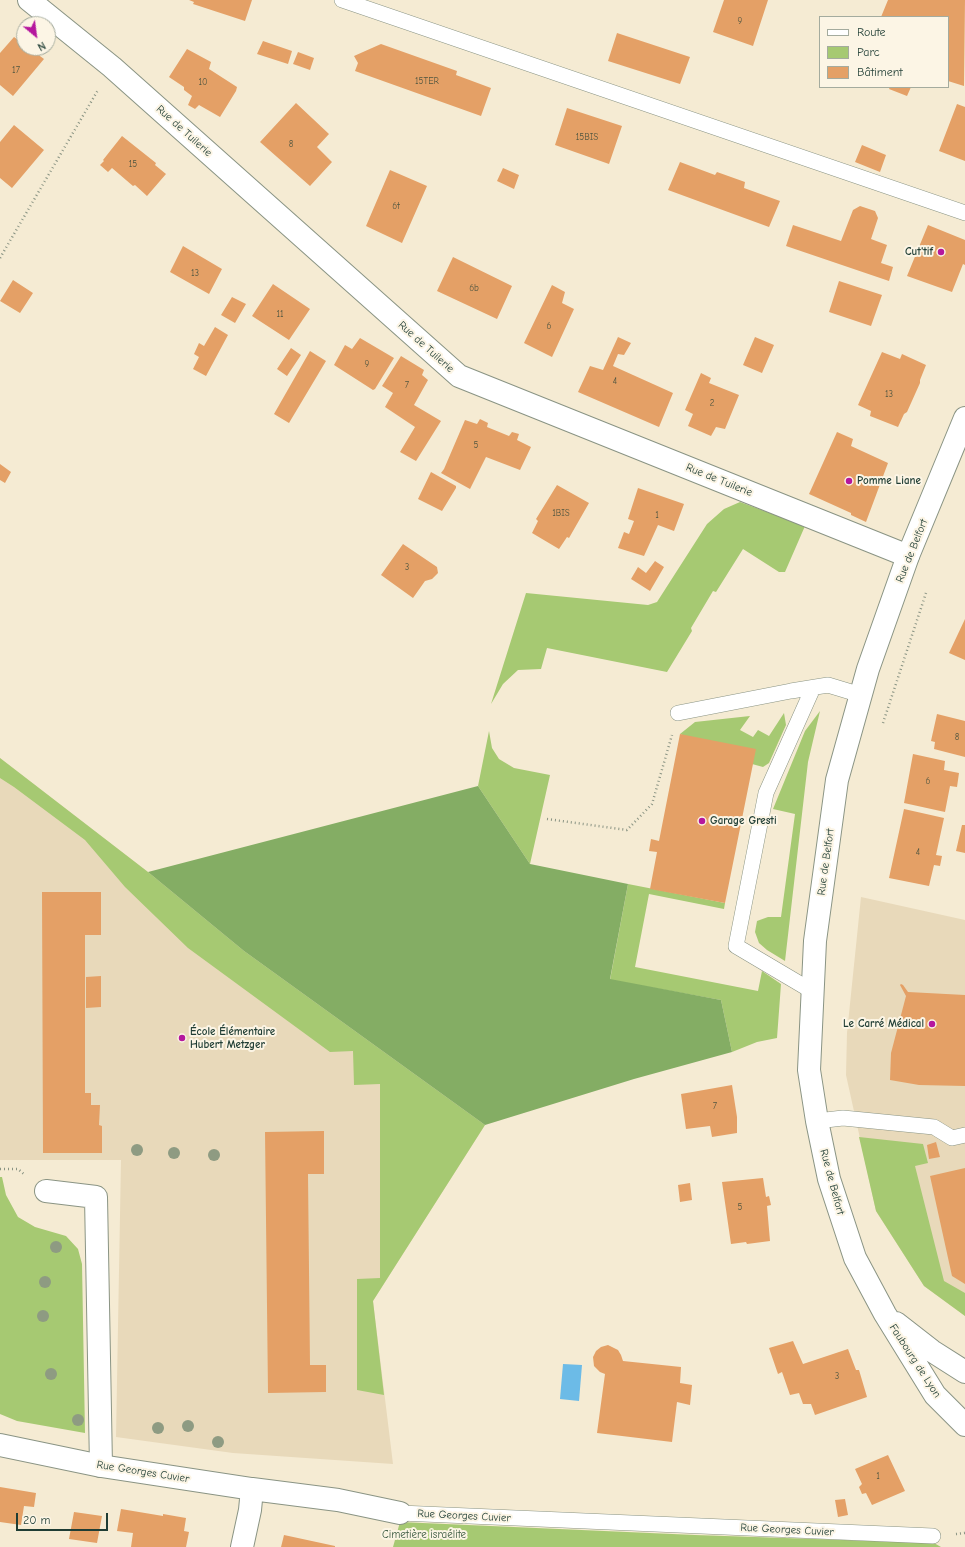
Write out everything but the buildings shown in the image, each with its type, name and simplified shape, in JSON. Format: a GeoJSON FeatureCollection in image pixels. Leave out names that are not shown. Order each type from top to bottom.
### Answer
{"type":"FeatureCollection","features":[{"type":"Feature","properties":{"kind":"street","name":"Rue de Tuilerie"},"geometry":{"type":"LineString","coordinates":[[29,0],[112,67],[459,376],[908,556]]}},
{"type":"Feature","properties":{"kind":"street","name":"Rue de Belfort"},"geometry":{"type":"LineString","coordinates":[[885,1314],[855,1258],[829,1179],[817,1121],[809,1070],[815,941],[837,780],[868,669],[908,556],[965,418]]}},
{"type":"Feature","properties":{"kind":"street"},"geometry":{"type":"LineString","coordinates":[[46,1191],[96,1198],[101,1466]]}},
{"type":"Feature","properties":{"kind":"street","name":"Faubourg de Lyon"},"geometry":{"type":"LineString","coordinates":[[885,1314],[932,1351],[965,1372]]}},
{"type":"Feature","properties":{"kind":"street","name":"Faubourg de Lyon"},"geometry":{"type":"LineString","coordinates":[[885,1314],[934,1395],[965,1424]]}},
{"type":"Feature","properties":{"kind":"street","name":"Rue Georges Cuvier"},"geometry":{"type":"LineString","coordinates":[[0,1445],[101,1466],[252,1489],[338,1500],[400,1513]]}},
{"type":"Feature","properties":{"kind":"street"},"geometry":{"type":"LineString","coordinates":[[242,1547],[250,1510],[252,1489]]}},
{"type":"Feature","properties":{"kind":"lane"},"geometry":{"type":"LineString","coordinates":[[342,0],[965,213]]}},
{"type":"Feature","properties":{"kind":"lane"},"geometry":{"type":"LineString","coordinates":[[678,713],[828,685],[861,695]]}},
{"type":"Feature","properties":{"kind":"lane"},"geometry":{"type":"LineString","coordinates":[[812,688],[766,793],[736,946],[812,991]]}},
{"type":"Feature","properties":{"kind":"lane"},"geometry":{"type":"LineString","coordinates":[[817,1121],[843,1118],[934,1128],[952,1138],[965,1135]]}},
{"type":"Feature","properties":{"kind":"lane","name":"Rue Georges Cuvier"},"geometry":{"type":"LineString","coordinates":[[400,1513],[933,1536]]}},
{"type":"Feature","properties":{"kind":"path"},"geometry":{"type":"LineString","coordinates":[[0,258],[112,67]]}},
{"type":"Feature","properties":{"kind":"path"},"geometry":{"type":"LineString","coordinates":[[882,727],[926,592]]}},
{"type":"Feature","properties":{"kind":"path"},"geometry":{"type":"LineString","coordinates":[[547,818],[626,830],[652,804],[678,713]]}},
{"type":"Feature","properties":{"kind":"shaded area","name":"École Élémentaire Hubert Metzger"},"geometry":{"type":"Polygon","coordinates":[[[0,758],[148,872],[244,951],[485,1125],[373,1301],[393,1464],[233,1453],[116,1437],[121,1160],[0,1160],[0,758]]]}},
{"type":"Feature","properties":{"kind":"shaded area"},"geometry":{"type":"Polygon","coordinates":[[[861,897],[965,920],[965,1316],[924,1286],[876,1211],[846,1075],[847,1033],[861,897]]]}},
{"type":"Feature","properties":{"kind":"green space"},"geometry":{"type":"Polygon","coordinates":[[[740,502],[805,526],[785,572],[779,572],[743,549],[716,592],[713,591],[691,628],[692,631],[667,672],[547,648],[541,669],[518,670],[503,684],[491,704],[526,593],[648,605],[657,602],[707,524],[724,509],[740,502]]]}},
{"type":"Feature","properties":{"kind":"green space"},"geometry":{"type":"Polygon","coordinates":[[[820,711],[808,762],[785,961],[767,950],[759,943],[755,932],[757,921],[768,917],[781,917],[795,814],[773,809],[805,731],[820,711]]]}},
{"type":"Feature","properties":{"kind":"green space"},"geometry":{"type":"Polygon","coordinates":[[[784,713],[786,725],[769,763],[763,767],[752,764],[680,734],[695,722],[750,716],[740,730],[753,737],[758,730],[769,736],[784,713]]]}},
{"type":"Feature","properties":{"kind":"green space"},"geometry":{"type":"Polygon","coordinates":[[[489,731],[492,748],[499,759],[514,768],[550,775],[530,864],[478,786],[489,731]]]}},
{"type":"Feature","properties":{"kind":"green space"},"geometry":{"type":"Polygon","coordinates":[[[0,758],[148,872],[244,951],[485,1125],[373,1301],[384,1395],[357,1390],[357,1279],[380,1278],[380,1084],[354,1085],[353,1051],[330,1052],[188,948],[125,887],[85,840],[0,778],[0,758]]]}},
{"type":"Feature","properties":{"kind":"green space"},"geometry":{"type":"Polygon","coordinates":[[[478,786],[530,864],[628,884],[610,979],[721,1000],[732,1052],[634,1079],[485,1125],[244,951],[148,872],[478,786]]]}},
{"type":"Feature","properties":{"kind":"green space"},"geometry":{"type":"Polygon","coordinates":[[[628,884],[725,903],[724,909],[649,894],[635,967],[758,991],[762,971],[781,984],[777,1038],[757,1042],[732,1052],[721,1000],[610,980],[628,884]]]}},
{"type":"Feature","properties":{"kind":"green space"},"geometry":{"type":"Polygon","coordinates":[[[859,1137],[923,1144],[928,1163],[915,1166],[944,1281],[965,1293],[965,1316],[924,1286],[876,1211],[859,1137]]]}},
{"type":"Feature","properties":{"kind":"green space"},"geometry":{"type":"Polygon","coordinates":[[[0,1177],[2,1177],[6,1195],[18,1217],[35,1227],[66,1236],[78,1249],[82,1264],[85,1433],[17,1421],[0,1414],[0,1177]]]}},
{"type":"Feature","properties":{"kind":"green space","name":"Cimetière israélite"},"geometry":{"type":"Polygon","coordinates":[[[400,1522],[695,1535],[934,1543],[941,1547],[393,1547],[400,1522]]]}},
{"type":"Feature","properties":{"kind":"water"},"geometry":{"type":"Polygon","coordinates":[[[563,1364],[582,1365],[579,1401],[560,1399],[563,1364]]]}},
{"type":"Feature","properties":{"kind":"place","name":"Cut'tif"},"geometry":{"type":"Point","coordinates":[941,252]}},
{"type":"Feature","properties":{"kind":"place","name":"Pomme Liane"},"geometry":{"type":"Point","coordinates":[849,481]}},
{"type":"Feature","properties":{"kind":"place","name":"Garage Gresti"},"geometry":{"type":"Point","coordinates":[702,821]}},
{"type":"Feature","properties":{"kind":"place","name":"Le Carré Médical"},"geometry":{"type":"Point","coordinates":[932,1024]}},
{"type":"Feature","properties":{"kind":"place","name":"École Élémentaire Hubert Metzger"},"geometry":{"type":"Point","coordinates":[182,1038]}}]}
